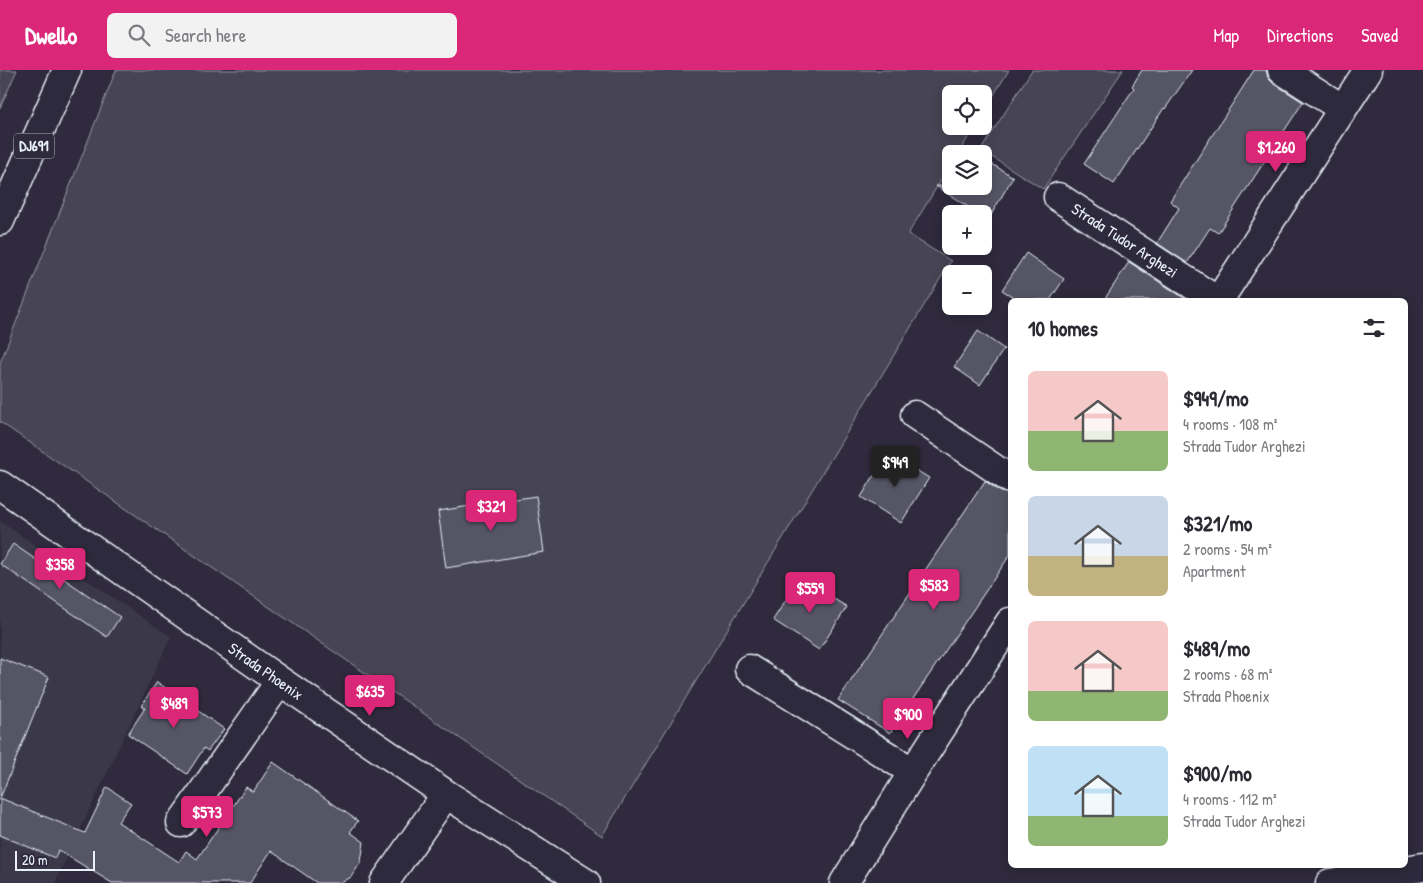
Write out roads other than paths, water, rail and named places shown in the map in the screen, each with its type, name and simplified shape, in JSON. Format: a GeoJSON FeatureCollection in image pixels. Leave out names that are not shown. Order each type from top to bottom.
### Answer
{"type":"FeatureCollection","features":[{"type":"Feature","properties":{"kind":"street","name":"DJ691"},"geometry":{"type":"LineString","coordinates":[[0,221],[67,70]]}},
{"type":"Feature","properties":{"kind":"street"},"geometry":{"type":"LineString","coordinates":[[1282,70],[1343,109]]}},
{"type":"Feature","properties":{"kind":"street","name":"Strada Tudor Arghezi"},"geometry":{"type":"LineString","coordinates":[[1219,298],[1368,70]]}},
{"type":"Feature","properties":{"kind":"street","name":"Strada Tudor Arghezi"},"geometry":{"type":"LineString","coordinates":[[1058,197],[1215,298]]}},
{"type":"Feature","properties":{"kind":"street"},"geometry":{"type":"LineString","coordinates":[[915,415],[1008,478]]}},
{"type":"Feature","properties":{"kind":"street","name":"Strada Phoenix"},"geometry":{"type":"LineString","coordinates":[[0,485],[280,681],[446,794],[586,883]]}},
{"type":"Feature","properties":{"kind":"street"},"geometry":{"type":"LineString","coordinates":[[844,883],[1008,625]]}},
{"type":"Feature","properties":{"kind":"street"},"geometry":{"type":"LineString","coordinates":[[748,669],[913,772]]}},
{"type":"Feature","properties":{"kind":"street"},"geometry":{"type":"LineString","coordinates":[[181,823],[280,681]]}},
{"type":"Feature","properties":{"kind":"street"},"geometry":{"type":"LineString","coordinates":[[384,883],[446,794]]}},
{"type":"Feature","properties":{"kind":"street"},"geometry":{"type":"LineString","coordinates":[[1330,883],[1423,867]]}}]}
